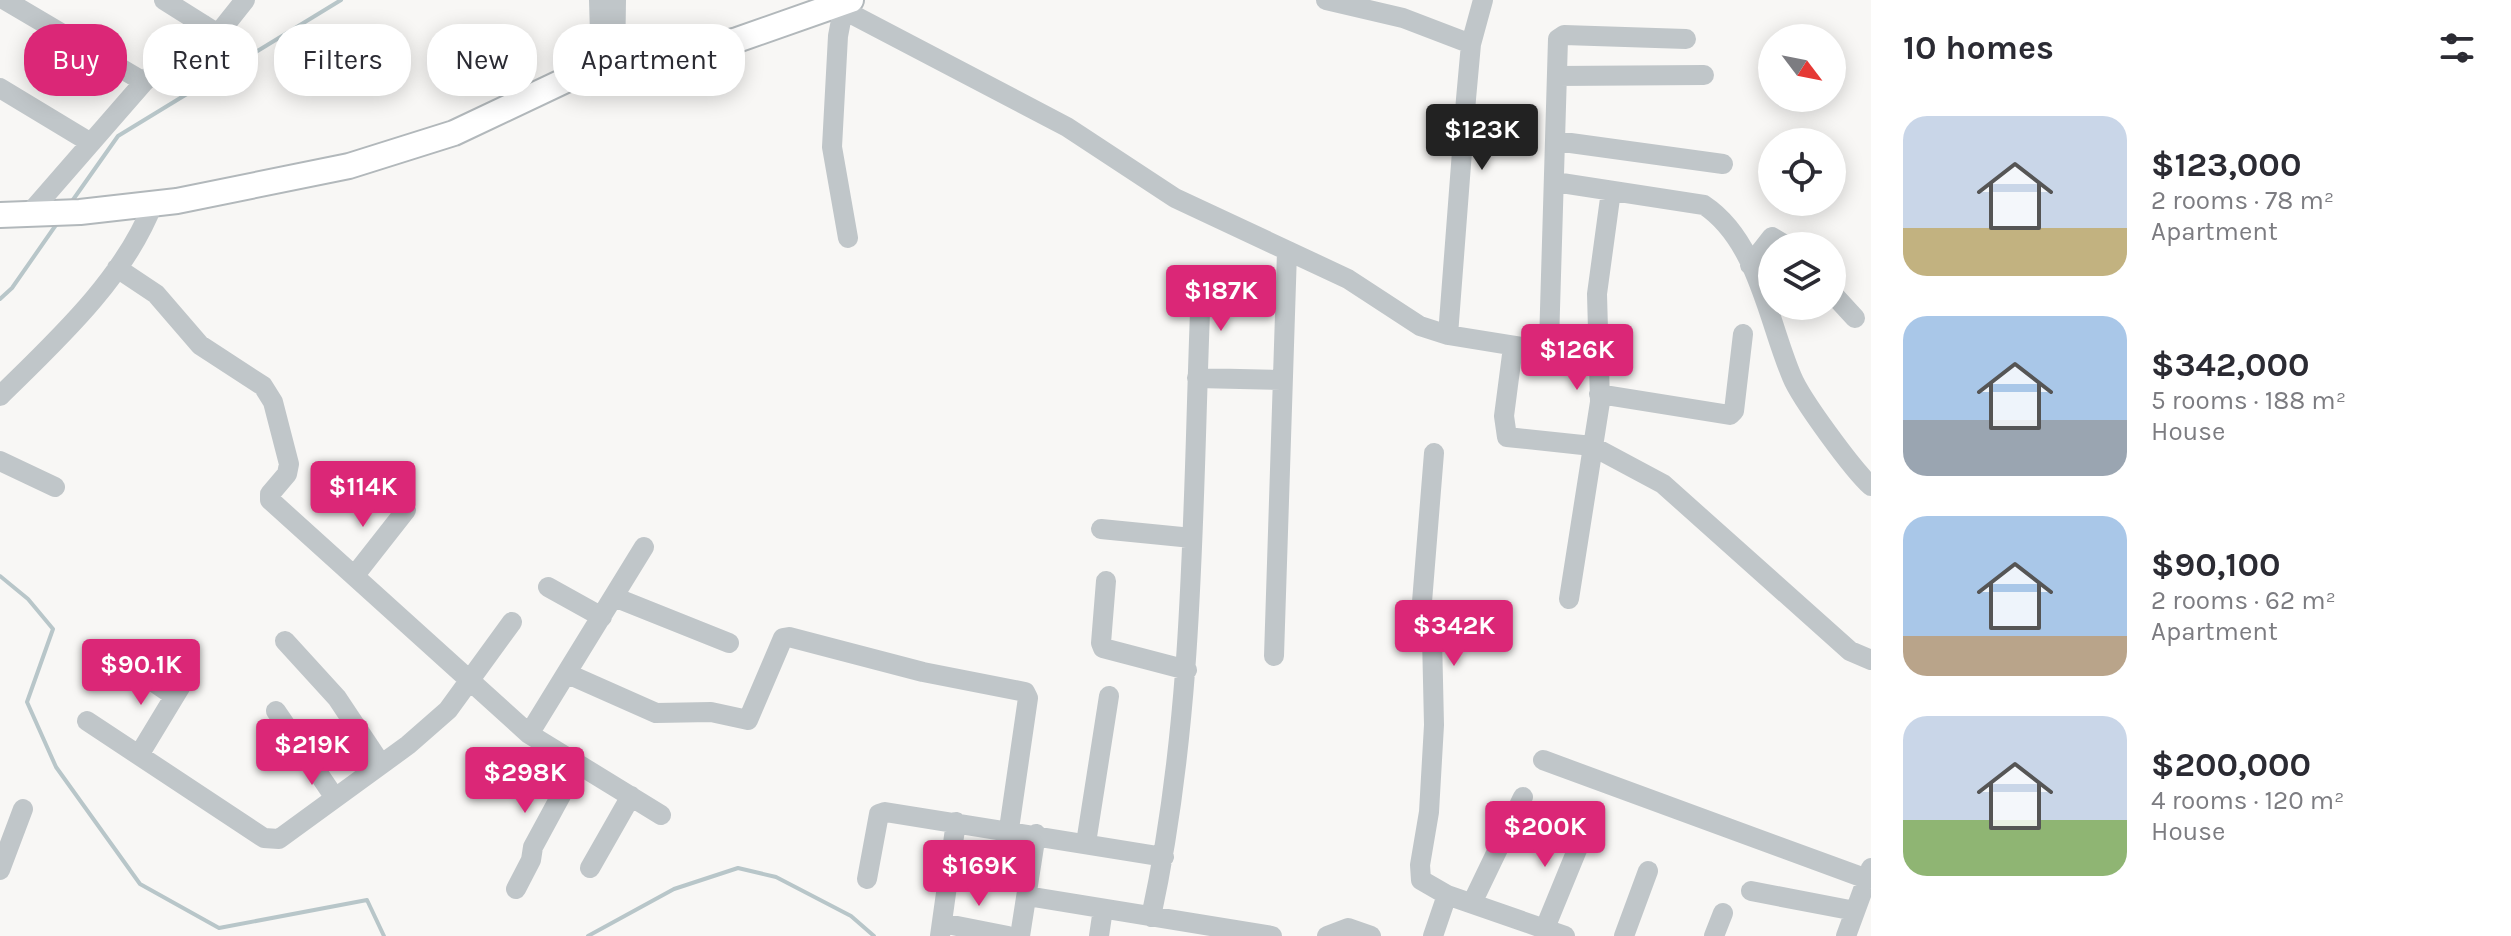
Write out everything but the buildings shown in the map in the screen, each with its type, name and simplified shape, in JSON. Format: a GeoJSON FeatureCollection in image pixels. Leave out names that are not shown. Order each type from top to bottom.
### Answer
{"type":"FeatureCollection","features":[{"type":"Feature","properties":{"kind":"main road"},"geometry":{"type":"LineString","coordinates":[[745,37],[843,5]]}},
{"type":"Feature","properties":{"kind":"main road"},"geometry":{"type":"LineString","coordinates":[[0,215],[80,212],[153,204],[224,193],[349,166],[454,133],[553,86]]}},
{"type":"Feature","properties":{"kind":"street"},"geometry":{"type":"LineString","coordinates":[[5,0],[143,81]]}},
{"type":"Feature","properties":{"kind":"street"},"geometry":{"type":"LineString","coordinates":[[164,0],[202,24]]}},
{"type":"Feature","properties":{"kind":"street"},"geometry":{"type":"LineString","coordinates":[[228,24],[245,0]]}},
{"type":"Feature","properties":{"kind":"street"},"geometry":{"type":"LineString","coordinates":[[599,0],[602,24]]}},
{"type":"Feature","properties":{"kind":"street"},"geometry":{"type":"LineString","coordinates":[[613,24],[616,0]]}},
{"type":"Feature","properties":{"kind":"street"},"geometry":{"type":"LineString","coordinates":[[1326,0],[1403,18],[1471,44]]}},
{"type":"Feature","properties":{"kind":"street"},"geometry":{"type":"LineString","coordinates":[[1448,335],[1471,44],[1483,0]]}},
{"type":"Feature","properties":{"kind":"street"},"geometry":{"type":"LineString","coordinates":[[848,238],[832,147],[838,36],[843,5],[1067,127],[1175,198],[1348,279],[1420,326],[1448,335],[1541,350],[1549,343],[1558,39],[1564,35],[1686,39]]}},
{"type":"Feature","properties":{"kind":"street"},"geometry":{"type":"LineString","coordinates":[[1557,76],[1704,75]]}},
{"type":"Feature","properties":{"kind":"street"},"geometry":{"type":"LineString","coordinates":[[34,214],[143,83]]}},
{"type":"Feature","properties":{"kind":"street"},"geometry":{"type":"LineString","coordinates":[[0,88],[91,143]]}},
{"type":"Feature","properties":{"kind":"street"},"geometry":{"type":"LineString","coordinates":[[1556,141],[1723,164]]}},
{"type":"Feature","properties":{"kind":"street"},"geometry":{"type":"LineString","coordinates":[[1555,182],[1704,205],[1734,234],[1750,265],[1793,381],[1871,486]]}},
{"type":"Feature","properties":{"kind":"street"},"geometry":{"type":"LineString","coordinates":[[1569,599],[1599,394],[1597,294],[1611,191]]}},
{"type":"Feature","properties":{"kind":"street"},"geometry":{"type":"LineString","coordinates":[[0,396],[47,350],[117,268],[153,204]]}},
{"type":"Feature","properties":{"kind":"street"},"geometry":{"type":"LineString","coordinates":[[1274,656],[1287,252]]}},
{"type":"Feature","properties":{"kind":"street"},"geometry":{"type":"LineString","coordinates":[[1750,265],[1758,255]]}},
{"type":"Feature","properties":{"kind":"street"},"geometry":{"type":"LineString","coordinates":[[117,268],[156,294],[200,345],[263,386],[273,402],[289,464],[287,474],[270,494],[270,500],[529,734],[661,815]]}},
{"type":"Feature","properties":{"kind":"street"},"geometry":{"type":"LineString","coordinates":[[1151,917],[1164,857],[1187,670],[1201,287]]}},
{"type":"Feature","properties":{"kind":"street"},"geometry":{"type":"LineString","coordinates":[[1846,308],[1855,318]]}},
{"type":"Feature","properties":{"kind":"street"},"geometry":{"type":"LineString","coordinates":[[1599,394],[1730,415],[1734,411],[1743,334]]}},
{"type":"Feature","properties":{"kind":"street"},"geometry":{"type":"LineString","coordinates":[[1513,347],[1504,416],[1507,437],[1592,446],[1663,484],[1850,651],[1871,660]]}},
{"type":"Feature","properties":{"kind":"street"},"geometry":{"type":"LineString","coordinates":[[1197,378],[1281,380]]}},
{"type":"Feature","properties":{"kind":"street"},"geometry":{"type":"LineString","coordinates":[[1434,453],[1422,602],[1432,637],[1434,725],[1421,880],[1447,895],[1473,901],[1565,936]]}},
{"type":"Feature","properties":{"kind":"street"},"geometry":{"type":"LineString","coordinates":[[0,461],[55,487]]}},
{"type":"Feature","properties":{"kind":"street"},"geometry":{"type":"LineString","coordinates":[[355,575],[406,510]]}},
{"type":"Feature","properties":{"kind":"street"},"geometry":{"type":"LineString","coordinates":[[1101,529],[1192,538]]}},
{"type":"Feature","properties":{"kind":"street"},"geometry":{"type":"LineString","coordinates":[[529,734],[644,547]]}},
{"type":"Feature","properties":{"kind":"street"},"geometry":{"type":"LineString","coordinates":[[1106,581],[1103,648],[1187,670]]}},
{"type":"Feature","properties":{"kind":"street"},"geometry":{"type":"LineString","coordinates":[[548,587],[602,617]]}},
{"type":"Feature","properties":{"kind":"street"},"geometry":{"type":"LineString","coordinates":[[614,597],[729,643]]}},
{"type":"Feature","properties":{"kind":"street"},"geometry":{"type":"LineString","coordinates":[[87,721],[264,838],[279,839],[448,710],[512,622]]}},
{"type":"Feature","properties":{"kind":"street"},"geometry":{"type":"LineString","coordinates":[[568,674],[656,713],[711,712],[748,720],[783,638],[789,637],[923,672],[1025,692],[1028,698],[1009,829]]}},
{"type":"Feature","properties":{"kind":"street"},"geometry":{"type":"LineString","coordinates":[[285,641],[337,698],[381,764]]}},
{"type":"Feature","properties":{"kind":"street"},"geometry":{"type":"LineString","coordinates":[[110,652],[178,690],[139,755]]}},
{"type":"Feature","properties":{"kind":"street"},"geometry":{"type":"LineString","coordinates":[[1086,843],[1109,696]]}},
{"type":"Feature","properties":{"kind":"street"},"geometry":{"type":"LineString","coordinates":[[276,711],[335,798]]}},
{"type":"Feature","properties":{"kind":"street"},"geometry":{"type":"LineString","coordinates":[[1543,760],[1869,874],[1846,936]]}},
{"type":"Feature","properties":{"kind":"street"},"geometry":{"type":"LineString","coordinates":[[516,889],[531,860],[533,847],[578,764]]}},
{"type":"Feature","properties":{"kind":"street"},"geometry":{"type":"LineString","coordinates":[[590,868],[631,796]]}},
{"type":"Feature","properties":{"kind":"street"},"geometry":{"type":"LineString","coordinates":[[1473,901],[1523,797]]}},
{"type":"Feature","properties":{"kind":"street"},"geometry":{"type":"LineString","coordinates":[[0,870],[23,809]]}},
{"type":"Feature","properties":{"kind":"street"},"geometry":{"type":"LineString","coordinates":[[867,879],[879,814],[1009,829],[1164,857]]}},
{"type":"Feature","properties":{"kind":"street"},"geometry":{"type":"LineString","coordinates":[[956,822],[941,930],[1008,936]]}},
{"type":"Feature","properties":{"kind":"street"},"geometry":{"type":"LineString","coordinates":[[1545,928],[1586,828]]}},
{"type":"Feature","properties":{"kind":"street"},"geometry":{"type":"LineString","coordinates":[[1020,936],[1036,834]]}},
{"type":"Feature","properties":{"kind":"street"},"geometry":{"type":"LineString","coordinates":[[1624,936],[1648,871]]}},
{"type":"Feature","properties":{"kind":"street"},"geometry":{"type":"LineString","coordinates":[[1751,891],[1855,911]]}},
{"type":"Feature","properties":{"kind":"street"},"geometry":{"type":"LineString","coordinates":[[1433,936],[1447,895]]}},
{"type":"Feature","properties":{"kind":"street"},"geometry":{"type":"LineString","coordinates":[[1027,896],[1151,917],[1180,929],[1266,936]]}},
{"type":"Feature","properties":{"kind":"street"},"geometry":{"type":"LineString","coordinates":[[1099,936],[1103,909]]}},
{"type":"Feature","properties":{"kind":"street"},"geometry":{"type":"LineString","coordinates":[[1714,936],[1723,913]]}},
{"type":"Feature","properties":{"kind":"street"},"geometry":{"type":"LineString","coordinates":[[1327,936],[1348,928],[1371,936]]}},
{"type":"Feature","properties":{"kind":"waterway"},"geometry":{"type":"LineString","coordinates":[[70,204],[118,136],[341,0]]}},
{"type":"Feature","properties":{"kind":"waterway"},"geometry":{"type":"LineString","coordinates":[[0,299],[12,288],[58,222]]}},
{"type":"Feature","properties":{"kind":"waterway"},"geometry":{"type":"LineString","coordinates":[[0,576],[28,599],[53,629],[27,702],[56,767],[140,884],[219,928],[367,900],[384,936]]}},
{"type":"Feature","properties":{"kind":"waterway"},"geometry":{"type":"LineString","coordinates":[[588,936],[674,889],[738,868],[776,877],[851,916],[874,936]]}}]}
